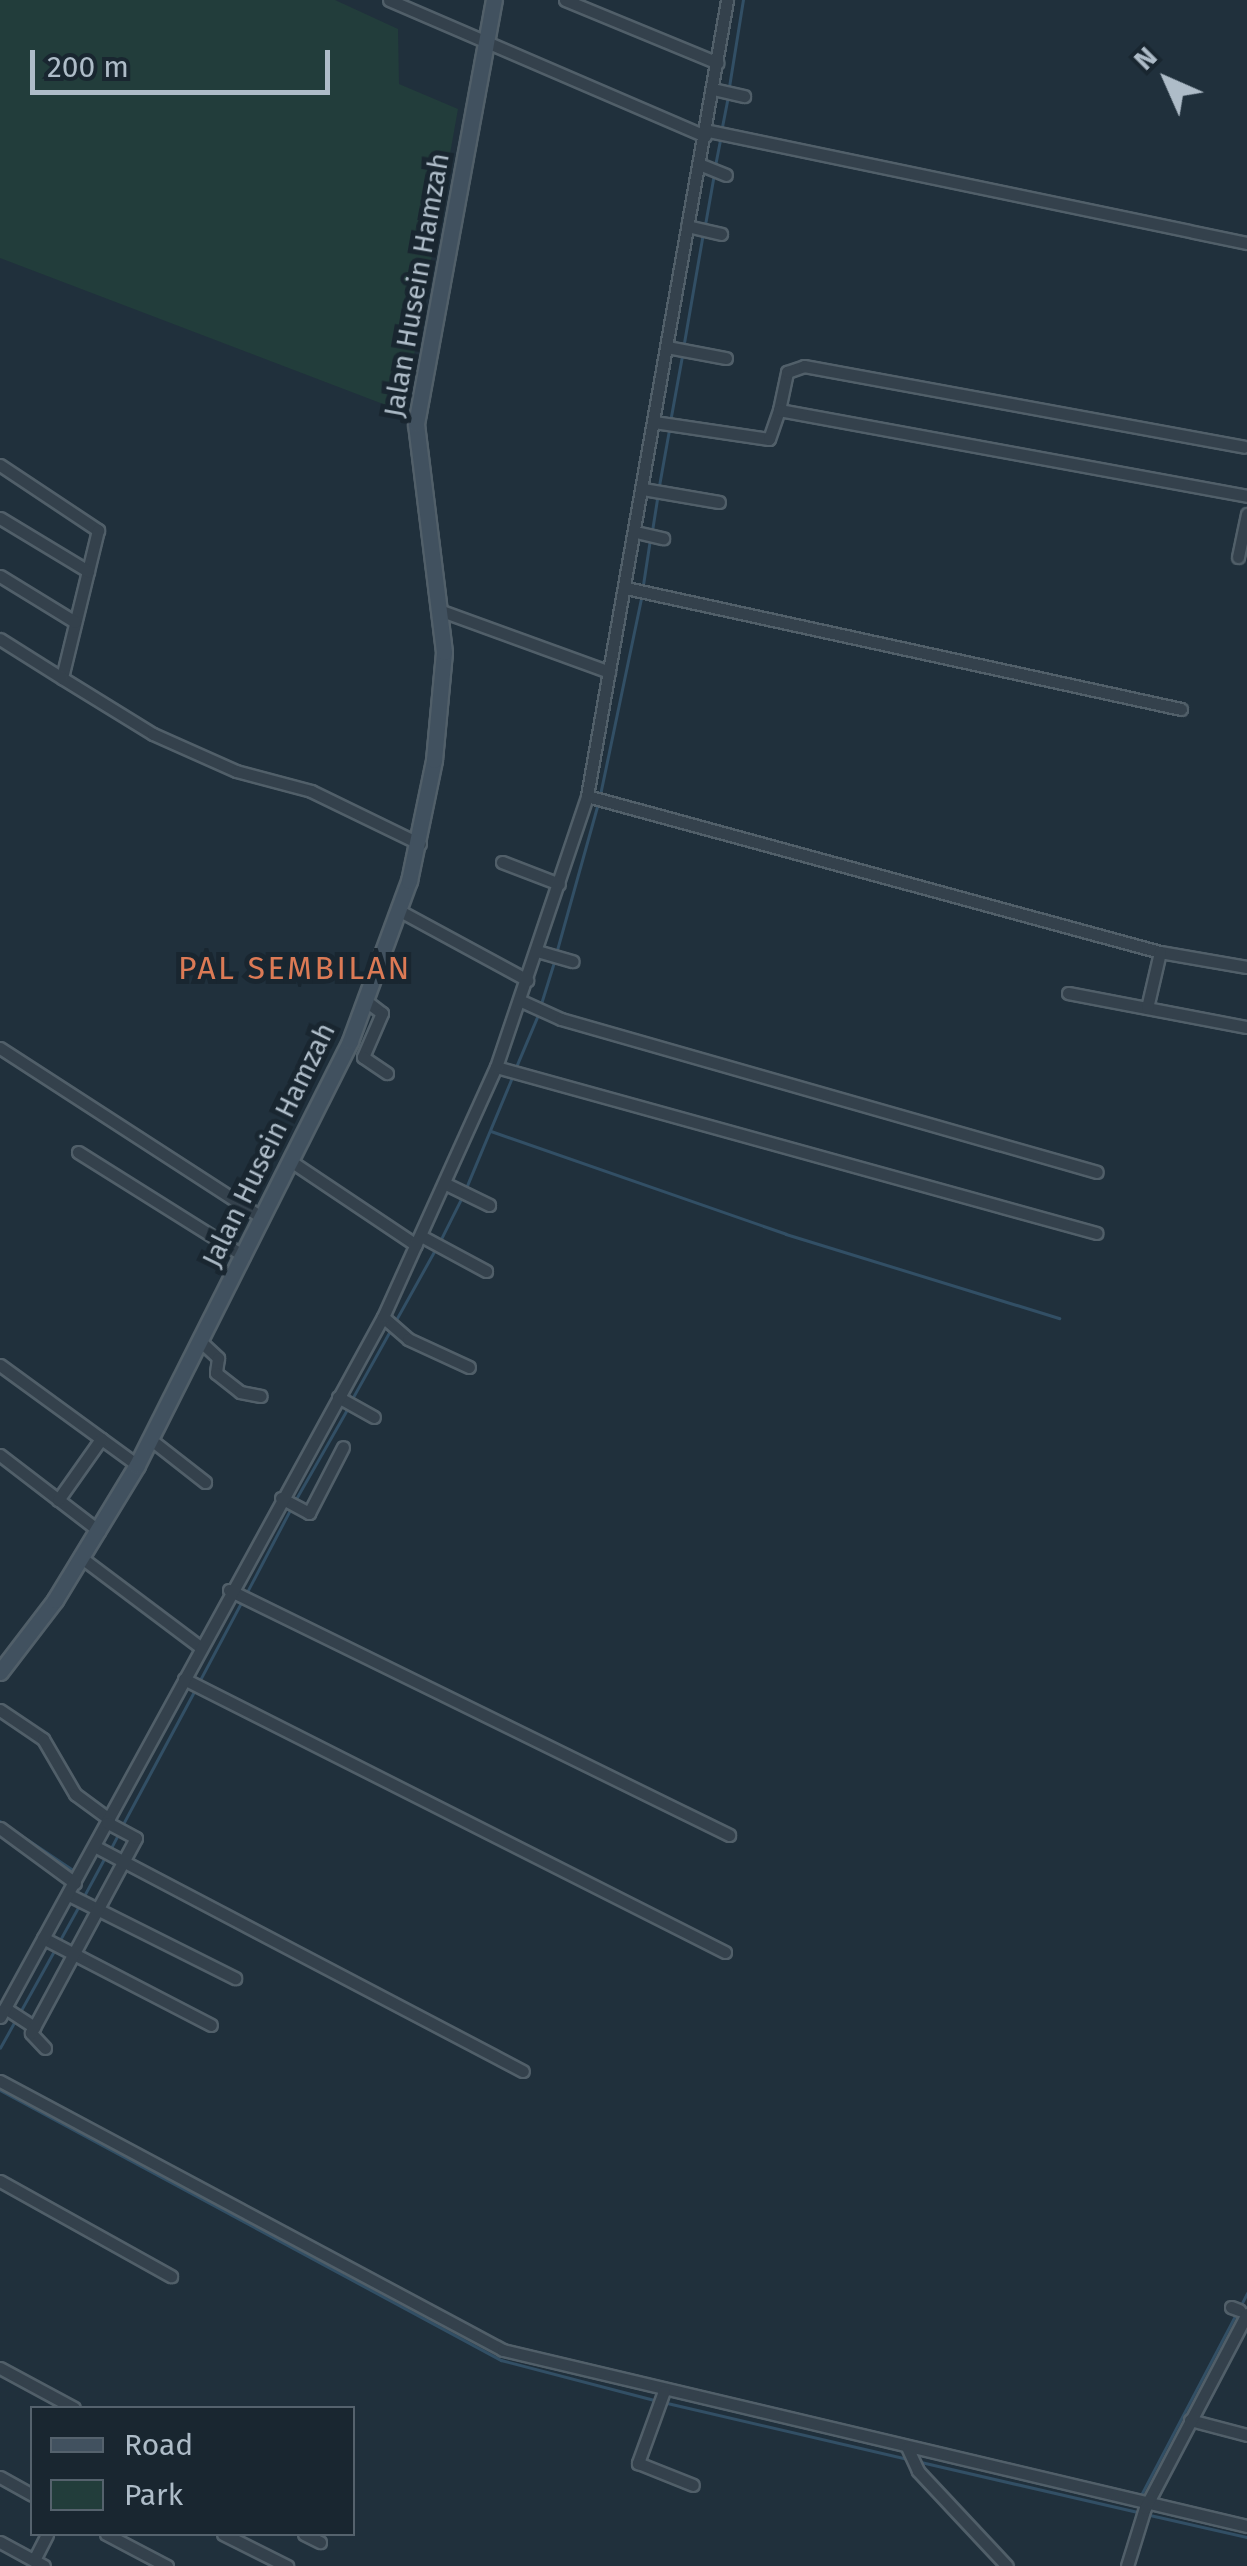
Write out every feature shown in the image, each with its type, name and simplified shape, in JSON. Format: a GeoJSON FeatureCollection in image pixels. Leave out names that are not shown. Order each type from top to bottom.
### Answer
{"type":"FeatureCollection","features":[{"type":"Feature","properties":{"kind":"street"},"geometry":{"type":"LineString","coordinates":[[389,0],[707,133],[1247,243]]}},
{"type":"Feature","properties":{"kind":"street","name":"Jalan Husein Hamzah"},"geometry":{"type":"LineString","coordinates":[[0,1672],[82,1558],[137,1465],[292,1162],[366,1001],[420,844],[443,695],[440,610],[416,424],[494,0]]}},
{"type":"Feature","properties":{"kind":"street"},"geometry":{"type":"LineString","coordinates":[[565,0],[718,62]]}},
{"type":"Feature","properties":{"kind":"street"},"geometry":{"type":"LineString","coordinates":[[32,2026],[6,2013],[186,1680],[199,1646],[386,1319],[449,1185],[498,1067],[538,951],[587,796],[640,533],[689,227],[717,90],[728,0]]}},
{"type":"Feature","properties":{"kind":"street"},"geometry":{"type":"LineString","coordinates":[[717,90],[741,96]]}},
{"type":"Feature","properties":{"kind":"street"},"geometry":{"type":"LineString","coordinates":[[700,165],[722,173]]}},
{"type":"Feature","properties":{"kind":"street"},"geometry":{"type":"LineString","coordinates":[[689,227],[718,234]]}},
{"type":"Feature","properties":{"kind":"street"},"geometry":{"type":"LineString","coordinates":[[670,347],[726,358]]}},
{"type":"Feature","properties":{"kind":"street"},"geometry":{"type":"LineString","coordinates":[[658,423],[772,439],[787,372],[804,366],[1244,447]]}},
{"type":"Feature","properties":{"kind":"street"},"geometry":{"type":"LineString","coordinates":[[779,410],[1247,496]]}},
{"type":"Feature","properties":{"kind":"street"},"geometry":{"type":"LineString","coordinates":[[0,465],[96,526],[62,678]]}},
{"type":"Feature","properties":{"kind":"street"},"geometry":{"type":"LineString","coordinates":[[646,490],[718,502]]}},
{"type":"Feature","properties":{"kind":"street"},"geometry":{"type":"LineString","coordinates":[[0,518],[88,571]]}},
{"type":"Feature","properties":{"kind":"street"},"geometry":{"type":"LineString","coordinates":[[1238,557],[1246,523]]}},
{"type":"Feature","properties":{"kind":"street"},"geometry":{"type":"LineString","coordinates":[[640,533],[662,538]]}},
{"type":"Feature","properties":{"kind":"street"},"geometry":{"type":"LineString","coordinates":[[0,576],[75,622]]}},
{"type":"Feature","properties":{"kind":"street"},"geometry":{"type":"LineString","coordinates":[[627,588],[1181,708]]}},
{"type":"Feature","properties":{"kind":"street"},"geometry":{"type":"LineString","coordinates":[[440,610],[610,672]]}},
{"type":"Feature","properties":{"kind":"street"},"geometry":{"type":"LineString","coordinates":[[0,639],[153,734],[236,771],[311,791],[420,844]]}},
{"type":"Feature","properties":{"kind":"street"},"geometry":{"type":"LineString","coordinates":[[587,796],[1160,952],[1247,967]]}},
{"type":"Feature","properties":{"kind":"street"},"geometry":{"type":"LineString","coordinates":[[502,862],[559,884]]}},
{"type":"Feature","properties":{"kind":"street"},"geometry":{"type":"LineString","coordinates":[[400,911],[526,980]]}},
{"type":"Feature","properties":{"kind":"street"},"geometry":{"type":"LineString","coordinates":[[538,951],[573,961]]}},
{"type":"Feature","properties":{"kind":"street"},"geometry":{"type":"LineString","coordinates":[[1146,1008],[1160,952]]}},
{"type":"Feature","properties":{"kind":"street"},"geometry":{"type":"LineString","coordinates":[[1068,993],[1247,1027]]}},
{"type":"Feature","properties":{"kind":"street"},"geometry":{"type":"LineString","coordinates":[[366,1001],[382,1013],[362,1058],[387,1073]]}},
{"type":"Feature","properties":{"kind":"street"},"geometry":{"type":"LineString","coordinates":[[520,1001],[546,1013],[1096,1172]]}},
{"type":"Feature","properties":{"kind":"street"},"geometry":{"type":"LineString","coordinates":[[0,1048],[263,1218]]}},
{"type":"Feature","properties":{"kind":"street"},"geometry":{"type":"LineString","coordinates":[[498,1067],[1096,1234]]}},
{"type":"Feature","properties":{"kind":"street"},"geometry":{"type":"LineString","coordinates":[[78,1152],[244,1256]]}},
{"type":"Feature","properties":{"kind":"street"},"geometry":{"type":"LineString","coordinates":[[292,1162],[421,1240],[445,1248],[486,1271]]}},
{"type":"Feature","properties":{"kind":"street"},"geometry":{"type":"LineString","coordinates":[[449,1185],[489,1204]]}},
{"type":"Feature","properties":{"kind":"street"},"geometry":{"type":"LineString","coordinates":[[386,1319],[403,1329],[408,1339],[468,1367]]}},
{"type":"Feature","properties":{"kind":"street"},"geometry":{"type":"LineString","coordinates":[[200,1341],[218,1358],[216,1374],[240,1392],[261,1396]]}},
{"type":"Feature","properties":{"kind":"street"},"geometry":{"type":"LineString","coordinates":[[0,1365],[137,1465]]}},
{"type":"Feature","properties":{"kind":"street"},"geometry":{"type":"LineString","coordinates":[[341,1398],[374,1417]]}},
{"type":"Feature","properties":{"kind":"street"},"geometry":{"type":"LineString","coordinates":[[58,1500],[102,1439]]}},
{"type":"Feature","properties":{"kind":"street"},"geometry":{"type":"LineString","coordinates":[[150,1439],[205,1482]]}},
{"type":"Feature","properties":{"kind":"street"},"geometry":{"type":"LineString","coordinates":[[284,1499],[305,1512],[344,1447]]}},
{"type":"Feature","properties":{"kind":"street"},"geometry":{"type":"LineString","coordinates":[[0,1456],[98,1530]]}},
{"type":"Feature","properties":{"kind":"street"},"geometry":{"type":"LineString","coordinates":[[82,1558],[199,1646]]}},
{"type":"Feature","properties":{"kind":"street"},"geometry":{"type":"LineString","coordinates":[[233,1592],[728,1835]]}},
{"type":"Feature","properties":{"kind":"street"},"geometry":{"type":"LineString","coordinates":[[186,1680],[725,1952]]}},
{"type":"Feature","properties":{"kind":"street"},"geometry":{"type":"LineString","coordinates":[[0,1710],[43,1739],[75,1794],[132,1835],[67,1950],[32,2026],[30,2035],[44,2048]]}},
{"type":"Feature","properties":{"kind":"street"},"geometry":{"type":"LineString","coordinates":[[0,1828],[74,1885],[93,1908],[235,1978]]}},
{"type":"Feature","properties":{"kind":"street"},"geometry":{"type":"LineString","coordinates":[[96,1847],[523,2072]]}},
{"type":"Feature","properties":{"kind":"street"},"geometry":{"type":"LineString","coordinates":[[44,1939],[211,2025]]}},
{"type":"Feature","properties":{"kind":"street"},"geometry":{"type":"LineString","coordinates":[[0,2081],[502,2350],[662,2398],[907,2448],[1141,2506],[1247,2526]]}},
{"type":"Feature","properties":{"kind":"street"},"geometry":{"type":"LineString","coordinates":[[0,2181],[171,2276]]}},
{"type":"Feature","properties":{"kind":"street"},"geometry":{"type":"LineString","coordinates":[[1127,2566],[1141,2506],[1190,2420],[1239,2310]]}},
{"type":"Feature","properties":{"kind":"street"},"geometry":{"type":"LineString","coordinates":[[0,2368],[70,2406]]}},
{"type":"Feature","properties":{"kind":"street"},"geometry":{"type":"LineString","coordinates":[[662,2398],[638,2464],[692,2485]]}},
{"type":"Feature","properties":{"kind":"street"},"geometry":{"type":"LineString","coordinates":[[1190,2420],[1247,2436]]}},
{"type":"Feature","properties":{"kind":"street"},"geometry":{"type":"LineString","coordinates":[[907,2448],[918,2471],[1008,2566]]}},
{"type":"Feature","properties":{"kind":"street"},"geometry":{"type":"LineString","coordinates":[[0,2478],[30,2493]]}},
{"type":"Feature","properties":{"kind":"street"},"geometry":{"type":"LineString","coordinates":[[0,2542],[39,2563],[46,2536]]}},
{"type":"Feature","properties":{"kind":"street"},"geometry":{"type":"LineString","coordinates":[[110,2536],[167,2566]]}},
{"type":"Feature","properties":{"kind":"street"},"geometry":{"type":"LineString","coordinates":[[227,2536],[288,2566]]}},
{"type":"Feature","properties":{"kind":"street"},"geometry":{"type":"LineString","coordinates":[[308,2536],[320,2542]]}},
{"type":"Feature","properties":{"kind":"green space"},"geometry":{"type":"Polygon","coordinates":[[[0,0],[335,0],[398,29],[399,84],[458,109],[404,412],[0,258],[0,0]]]}},
{"type":"Feature","properties":{"kind":"waterway"},"geometry":{"type":"LineString","coordinates":[[729,87],[743,0]]}},
{"type":"Feature","properties":{"kind":"waterway"},"geometry":{"type":"LineString","coordinates":[[722,127],[728,95]]}},
{"type":"Feature","properties":{"kind":"waterway"},"geometry":{"type":"LineString","coordinates":[[715,166],[720,140]]}},
{"type":"Feature","properties":{"kind":"waterway"},"geometry":{"type":"LineString","coordinates":[[705,225],[714,174]]}},
{"type":"Feature","properties":{"kind":"waterway"},"geometry":{"type":"LineString","coordinates":[[684,343],[703,233]]}},
{"type":"Feature","properties":{"kind":"waterway"},"geometry":{"type":"LineString","coordinates":[[670,422],[682,356]]}},
{"type":"Feature","properties":{"kind":"waterway"},"geometry":{"type":"LineString","coordinates":[[659,486],[669,430]]}},
{"type":"Feature","properties":{"kind":"waterway"},"geometry":{"type":"LineString","coordinates":[[652,531],[658,494]]}},
{"type":"Feature","properties":{"kind":"waterway"},"geometry":{"type":"LineString","coordinates":[[643,585],[650,539]]}},
{"type":"Feature","properties":{"kind":"waterway"},"geometry":{"type":"LineString","coordinates":[[600,795],[641,598]]}},
{"type":"Feature","properties":{"kind":"waterway"},"geometry":{"type":"LineString","coordinates":[[557,950],[598,803]]}},
{"type":"Feature","properties":{"kind":"waterway"},"geometry":{"type":"LineString","coordinates":[[540,1007],[554,962]]}},
{"type":"Feature","properties":{"kind":"waterway"},"geometry":{"type":"LineString","coordinates":[[516,1067],[538,1015]]}},
{"type":"Feature","properties":{"kind":"waterway"},"geometry":{"type":"LineString","coordinates":[[466,1188],[513,1075]]}},
{"type":"Feature","properties":{"kind":"waterway"},"geometry":{"type":"LineString","coordinates":[[491,1131],[786,1234],[1059,1318]]}},
{"type":"Feature","properties":{"kind":"waterway"},"geometry":{"type":"LineString","coordinates":[[440,1241],[463,1195]]}},
{"type":"Feature","properties":{"kind":"waterway"},"geometry":{"type":"LineString","coordinates":[[396,1320],[436,1248]]}},
{"type":"Feature","properties":{"kind":"waterway"},"geometry":{"type":"LineString","coordinates":[[352,1399],[390,1331]]}},
{"type":"Feature","properties":{"kind":"waterway"},"geometry":{"type":"LineString","coordinates":[[296,1499],[349,1406]]}},
{"type":"Feature","properties":{"kind":"waterway"},"geometry":{"type":"LineString","coordinates":[[247,1592],[290,1510]]}},
{"type":"Feature","properties":{"kind":"waterway"},"geometry":{"type":"LineString","coordinates":[[200,1680],[241,1603]]}},
{"type":"Feature","properties":{"kind":"waterway"},"geometry":{"type":"LineString","coordinates":[[122,1826],[194,1692]]}},
{"type":"Feature","properties":{"kind":"waterway"},"geometry":{"type":"LineString","coordinates":[[0,1821],[73,1870]]}},
{"type":"Feature","properties":{"kind":"waterway"},"geometry":{"type":"LineString","coordinates":[[111,1848],[119,1833]]}},
{"type":"Feature","properties":{"kind":"waterway"},"geometry":{"type":"LineString","coordinates":[[84,1896],[104,1859]]}},
{"type":"Feature","properties":{"kind":"waterway"},"geometry":{"type":"LineString","coordinates":[[60,1940],[78,1907]]}},
{"type":"Feature","properties":{"kind":"waterway"},"geometry":{"type":"LineString","coordinates":[[19,2014],[54,1951]]}},
{"type":"Feature","properties":{"kind":"waterway"},"geometry":{"type":"LineString","coordinates":[[0,2048],[15,2021]]}},
{"type":"Feature","properties":{"kind":"waterway"},"geometry":{"type":"LineString","coordinates":[[0,2090],[501,2360],[655,2400]]}},
{"type":"Feature","properties":{"kind":"waterway"},"geometry":{"type":"LineString","coordinates":[[1241,2305],[1247,2293]]}},
{"type":"Feature","properties":{"kind":"waterway"},"geometry":{"type":"LineString","coordinates":[[1141,2495],[1237,2312]]}},
{"type":"Feature","properties":{"kind":"waterway"},"geometry":{"type":"LineString","coordinates":[[663,2402],[908,2459]]}},
{"type":"Feature","properties":{"kind":"waterway"},"geometry":{"type":"LineString","coordinates":[[921,2462],[1137,2512]]}},
{"type":"Feature","properties":{"kind":"waterway"},"geometry":{"type":"LineString","coordinates":[[1150,2515],[1247,2537]]}},
{"type":"Feature","properties":{"kind":"district","name":"PAL SEMBILAN"},"geometry":{"type":"Point","coordinates":[295,968]}}]}
